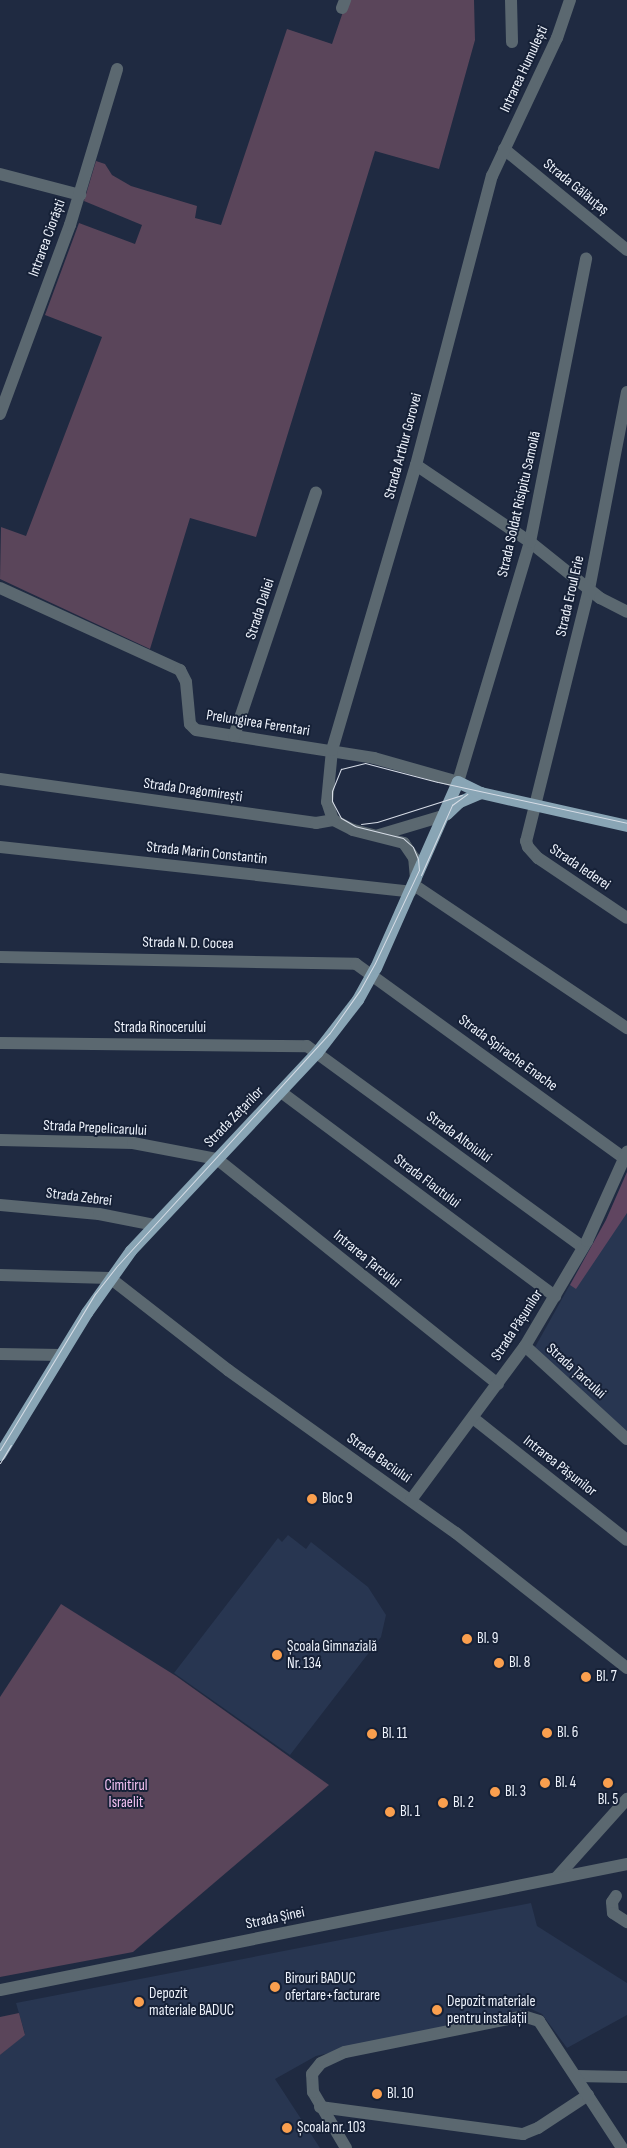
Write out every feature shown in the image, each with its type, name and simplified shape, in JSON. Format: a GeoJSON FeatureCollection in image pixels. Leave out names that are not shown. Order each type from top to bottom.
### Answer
{"type":"FeatureCollection","features":[{"type":"Feature","properties":{"kind":"main road","name":"Prelungirea Ferentari"},"geometry":{"type":"LineString","coordinates":[[458,782],[481,793],[627,826]]}},
{"type":"Feature","properties":{"kind":"main road","name":"Strada Zețarilor"},"geometry":{"type":"LineString","coordinates":[[0,1455],[5,1438],[110,1278],[154,1225],[317,1053],[358,1000],[373,974],[414,886],[446,815],[458,782]]}},
{"type":"Feature","properties":{"kind":"main road"},"geometry":{"type":"LineString","coordinates":[[446,815],[460,802],[481,793]]}},
{"type":"Feature","properties":{"kind":"street"},"geometry":{"type":"LineString","coordinates":[[511,0],[512,42]]}},
{"type":"Feature","properties":{"kind":"street","name":"Intrarea Humulești"},"geometry":{"type":"LineString","coordinates":[[504,149],[557,38],[570,0]]}},
{"type":"Feature","properties":{"kind":"street","name":"Intrarea Ciorăști"},"geometry":{"type":"LineString","coordinates":[[0,414],[80,195],[117,69]]}},
{"type":"Feature","properties":{"kind":"street","name":"Strada Gălăuțaș"},"geometry":{"type":"LineString","coordinates":[[504,149],[627,250]]}},
{"type":"Feature","properties":{"kind":"street","name":"Strada Arthur Gorovei"},"geometry":{"type":"LineString","coordinates":[[333,820],[327,802],[332,750],[416,465],[488,190],[504,149]]}},
{"type":"Feature","properties":{"kind":"street"},"geometry":{"type":"LineString","coordinates":[[0,174],[80,195]]}},
{"type":"Feature","properties":{"kind":"street","name":"Strada Soldat Risipitu Samoilă"},"geometry":{"type":"LineString","coordinates":[[458,782],[530,542],[586,258]]}},
{"type":"Feature","properties":{"kind":"street","name":"Strada Eroul Erie"},"geometry":{"type":"LineString","coordinates":[[534,806],[589,589],[627,392]]}},
{"type":"Feature","properties":{"kind":"street"},"geometry":{"type":"LineString","coordinates":[[416,465],[530,542],[608,603],[627,612]]}},
{"type":"Feature","properties":{"kind":"street","name":"Strada Daliei"},"geometry":{"type":"LineString","coordinates":[[234,736],[316,492]]}},
{"type":"Feature","properties":{"kind":"street","name":"Prelungirea Ferentari"},"geometry":{"type":"LineString","coordinates":[[0,588],[180,670],[186,682],[188,718],[192,728],[332,750],[392,762],[458,782]]}},
{"type":"Feature","properties":{"kind":"street","name":"Strada Dragomirești"},"geometry":{"type":"LineString","coordinates":[[0,779],[316,823],[333,820],[353,830],[400,841],[410,850],[414,886]]}},
{"type":"Feature","properties":{"kind":"street","name":"Strada Iederei"},"geometry":{"type":"LineString","coordinates":[[534,806],[526,841],[532,853],[627,918]]}},
{"type":"Feature","properties":{"kind":"street","name":"Strada Dragomirești"},"geometry":{"type":"LineString","coordinates":[[379,835],[446,815]]}},
{"type":"Feature","properties":{"kind":"street","name":"Strada Marin Constantin"},"geometry":{"type":"LineString","coordinates":[[0,847],[414,886],[627,1028]]}},
{"type":"Feature","properties":{"kind":"street","name":"Strada N. D. Cocea"},"geometry":{"type":"LineString","coordinates":[[0,957],[327,962],[356,964],[373,974]]}},
{"type":"Feature","properties":{"kind":"street","name":"Strada Spirache Enache"},"geometry":{"type":"LineString","coordinates":[[373,974],[626,1155]]}},
{"type":"Feature","properties":{"kind":"street","name":"Strada Rinocerului"},"geometry":{"type":"LineString","coordinates":[[0,1043],[299,1045],[317,1053]]}},
{"type":"Feature","properties":{"kind":"street","name":"Strada Altoiului"},"geometry":{"type":"LineString","coordinates":[[317,1053],[583,1247]]}},
{"type":"Feature","properties":{"kind":"street","name":"Strada Flautului"},"geometry":{"type":"LineString","coordinates":[[281,1092],[555,1296]]}},
{"type":"Feature","properties":{"kind":"street","name":"Strada Prepelicarului"},"geometry":{"type":"LineString","coordinates":[[0,1140],[133,1143],[217,1159]]}},
{"type":"Feature","properties":{"kind":"street","name":"Strada Pășunilor"},"geometry":{"type":"LineString","coordinates":[[411,1500],[525,1346],[583,1247],[626,1155]]}},
{"type":"Feature","properties":{"kind":"street","name":"Intrarea Țarcului"},"geometry":{"type":"LineString","coordinates":[[217,1159],[498,1384]]}},
{"type":"Feature","properties":{"kind":"street","name":"Strada Zebrei"},"geometry":{"type":"LineString","coordinates":[[0,1205],[99,1214],[154,1225]]}},
{"type":"Feature","properties":{"kind":"street"},"geometry":{"type":"LineString","coordinates":[[0,1275],[110,1278]]}},
{"type":"Feature","properties":{"kind":"street","name":"Strada Baciului"},"geometry":{"type":"LineString","coordinates":[[110,1278],[228,1370],[411,1500],[535,1593],[627,1668]]}},
{"type":"Feature","properties":{"kind":"street","name":"Strada Țarcului"},"geometry":{"type":"LineString","coordinates":[[525,1346],[627,1439]]}},
{"type":"Feature","properties":{"kind":"street"},"geometry":{"type":"LineString","coordinates":[[0,1354],[61,1355]]}},
{"type":"Feature","properties":{"kind":"street","name":"Intrarea Pășunilor"},"geometry":{"type":"LineString","coordinates":[[473,1418],[627,1540]]}},
{"type":"Feature","properties":{"kind":"street"},"geometry":{"type":"LineString","coordinates":[[557,1877],[627,1799]]}},
{"type":"Feature","properties":{"kind":"street","name":"Strada Șinei"},"geometry":{"type":"LineString","coordinates":[[0,1990],[627,1864]]}},
{"type":"Feature","properties":{"kind":"street"},"geometry":{"type":"LineString","coordinates":[[616,1896],[612,1902],[613,1913],[627,1922]]}},
{"type":"Feature","properties":{"kind":"street"},"geometry":{"type":"LineString","coordinates":[[346,2148],[320,2107],[311,2078],[322,2063],[344,2052],[523,2016],[532,2017],[539,2022],[622,2148]]}},
{"type":"Feature","properties":{"kind":"street"},"geometry":{"type":"LineString","coordinates":[[576,2076],[627,2077]]}},
{"type":"Feature","properties":{"kind":"street"},"geometry":{"type":"LineString","coordinates":[[320,2107],[523,2134],[538,2128],[588,2095]]}},
{"type":"Feature","properties":{"kind":"shaded area"},"geometry":{"type":"Polygon","coordinates":[[[627,1172],[627,1431],[534,1349],[606,1220],[627,1172]]]}},
{"type":"Feature","properties":{"kind":"shaded area"},"geometry":{"type":"Polygon","coordinates":[[[627,1172],[627,1213],[576,1289],[570,1285],[606,1220],[627,1172]]]}},
{"type":"Feature","properties":{"kind":"shaded area","name":"Școala Gimnazială Nr. 134"},"geometry":{"type":"Polygon","coordinates":[[[288,1535],[306,1549],[311,1542],[368,1587],[386,1615],[381,1637],[290,1755],[174,1673],[278,1538],[282,1542],[288,1535]]]}},
{"type":"Feature","properties":{"kind":"shaded area"},"geometry":{"type":"Polygon","coordinates":[[[531,1903],[537,1926],[627,1983],[627,2015],[567,2048],[542,2014],[529,2008],[316,2056],[275,2079],[320,2148],[0,2148],[0,2055],[25,2034],[16,2003],[531,1903]]]}},
{"type":"Feature","properties":{"kind":"green space"},"geometry":{"type":"Polygon","coordinates":[[[347,0],[474,0],[475,40],[439,169],[375,151],[256,537],[190,518],[150,649],[0,579],[1,527],[26,536],[102,337],[45,315],[79,223],[135,244],[142,225],[84,201],[96,161],[105,164],[112,175],[131,186],[197,206],[195,218],[221,225],[287,29],[332,44],[347,0]]]}},
{"type":"Feature","properties":{"kind":"green space","name":"Cimitirul Israelit"},"geometry":{"type":"Polygon","coordinates":[[[61,1604],[176,1676],[329,1785],[133,1952],[0,1977],[0,1697],[61,1604]]]}},
{"type":"Feature","properties":{"kind":"green space"},"geometry":{"type":"Polygon","coordinates":[[[19,2013],[25,2035],[0,2055],[0,2017],[19,2013]]]}},
{"type":"Feature","properties":{"kind":"tram line"},"geometry":{"type":"LineString","coordinates":[[0,1450],[95,1294],[116,1267],[329,1034],[360,990],[375,963],[419,870],[418,859],[413,847],[403,838],[355,826],[341,818],[332,801],[332,791],[341,769],[365,763],[438,782],[627,823]]}},
{"type":"Feature","properties":{"kind":"tram line"},"geometry":{"type":"LineString","coordinates":[[421,875],[452,805],[467,794]]}},
{"type":"Feature","properties":{"kind":"tram line"},"geometry":{"type":"LineString","coordinates":[[361,824],[377,822],[462,795]]}},
{"type":"Feature","properties":{"kind":"tram line"},"geometry":{"type":"LineString","coordinates":[[0,1463],[11,1445]]}},
{"type":"Feature","properties":{"kind":"place","name":"Bloc 9"},"geometry":{"type":"Point","coordinates":[312,1499]}},
{"type":"Feature","properties":{"kind":"place","name":"Bl. 9"},"geometry":{"type":"Point","coordinates":[467,1639]}},
{"type":"Feature","properties":{"kind":"place","name":"Școala Gimnazială Nr. 134"},"geometry":{"type":"Point","coordinates":[277,1655]}},
{"type":"Feature","properties":{"kind":"place","name":"Bl. 8"},"geometry":{"type":"Point","coordinates":[499,1663]}},
{"type":"Feature","properties":{"kind":"place","name":"Bl. 7"},"geometry":{"type":"Point","coordinates":[586,1677]}},
{"type":"Feature","properties":{"kind":"place","name":"Bl. 6"},"geometry":{"type":"Point","coordinates":[547,1733]}},
{"type":"Feature","properties":{"kind":"place","name":"Bl. 11"},"geometry":{"type":"Point","coordinates":[372,1734]}},
{"type":"Feature","properties":{"kind":"place","name":"Bl. 4"},"geometry":{"type":"Point","coordinates":[545,1783]}},
{"type":"Feature","properties":{"kind":"place","name":"Bl. 5"},"geometry":{"type":"Point","coordinates":[608,1783]}},
{"type":"Feature","properties":{"kind":"place","name":"Bl. 3"},"geometry":{"type":"Point","coordinates":[495,1792]}},
{"type":"Feature","properties":{"kind":"place","name":"Bl. 2"},"geometry":{"type":"Point","coordinates":[443,1803]}},
{"type":"Feature","properties":{"kind":"place","name":"Bl. 1"},"geometry":{"type":"Point","coordinates":[390,1812]}},
{"type":"Feature","properties":{"kind":"place","name":"Birouri BADUC ofertare+facturare"},"geometry":{"type":"Point","coordinates":[275,1987]}},
{"type":"Feature","properties":{"kind":"place","name":"Depozit materiale BADUC"},"geometry":{"type":"Point","coordinates":[139,2002]}},
{"type":"Feature","properties":{"kind":"place","name":"Depozit materiale pentru instalații"},"geometry":{"type":"Point","coordinates":[437,2010]}},
{"type":"Feature","properties":{"kind":"place","name":"Bl. 10"},"geometry":{"type":"Point","coordinates":[377,2094]}},
{"type":"Feature","properties":{"kind":"place","name":"Școala nr. 103"},"geometry":{"type":"Point","coordinates":[287,2128]}}]}
